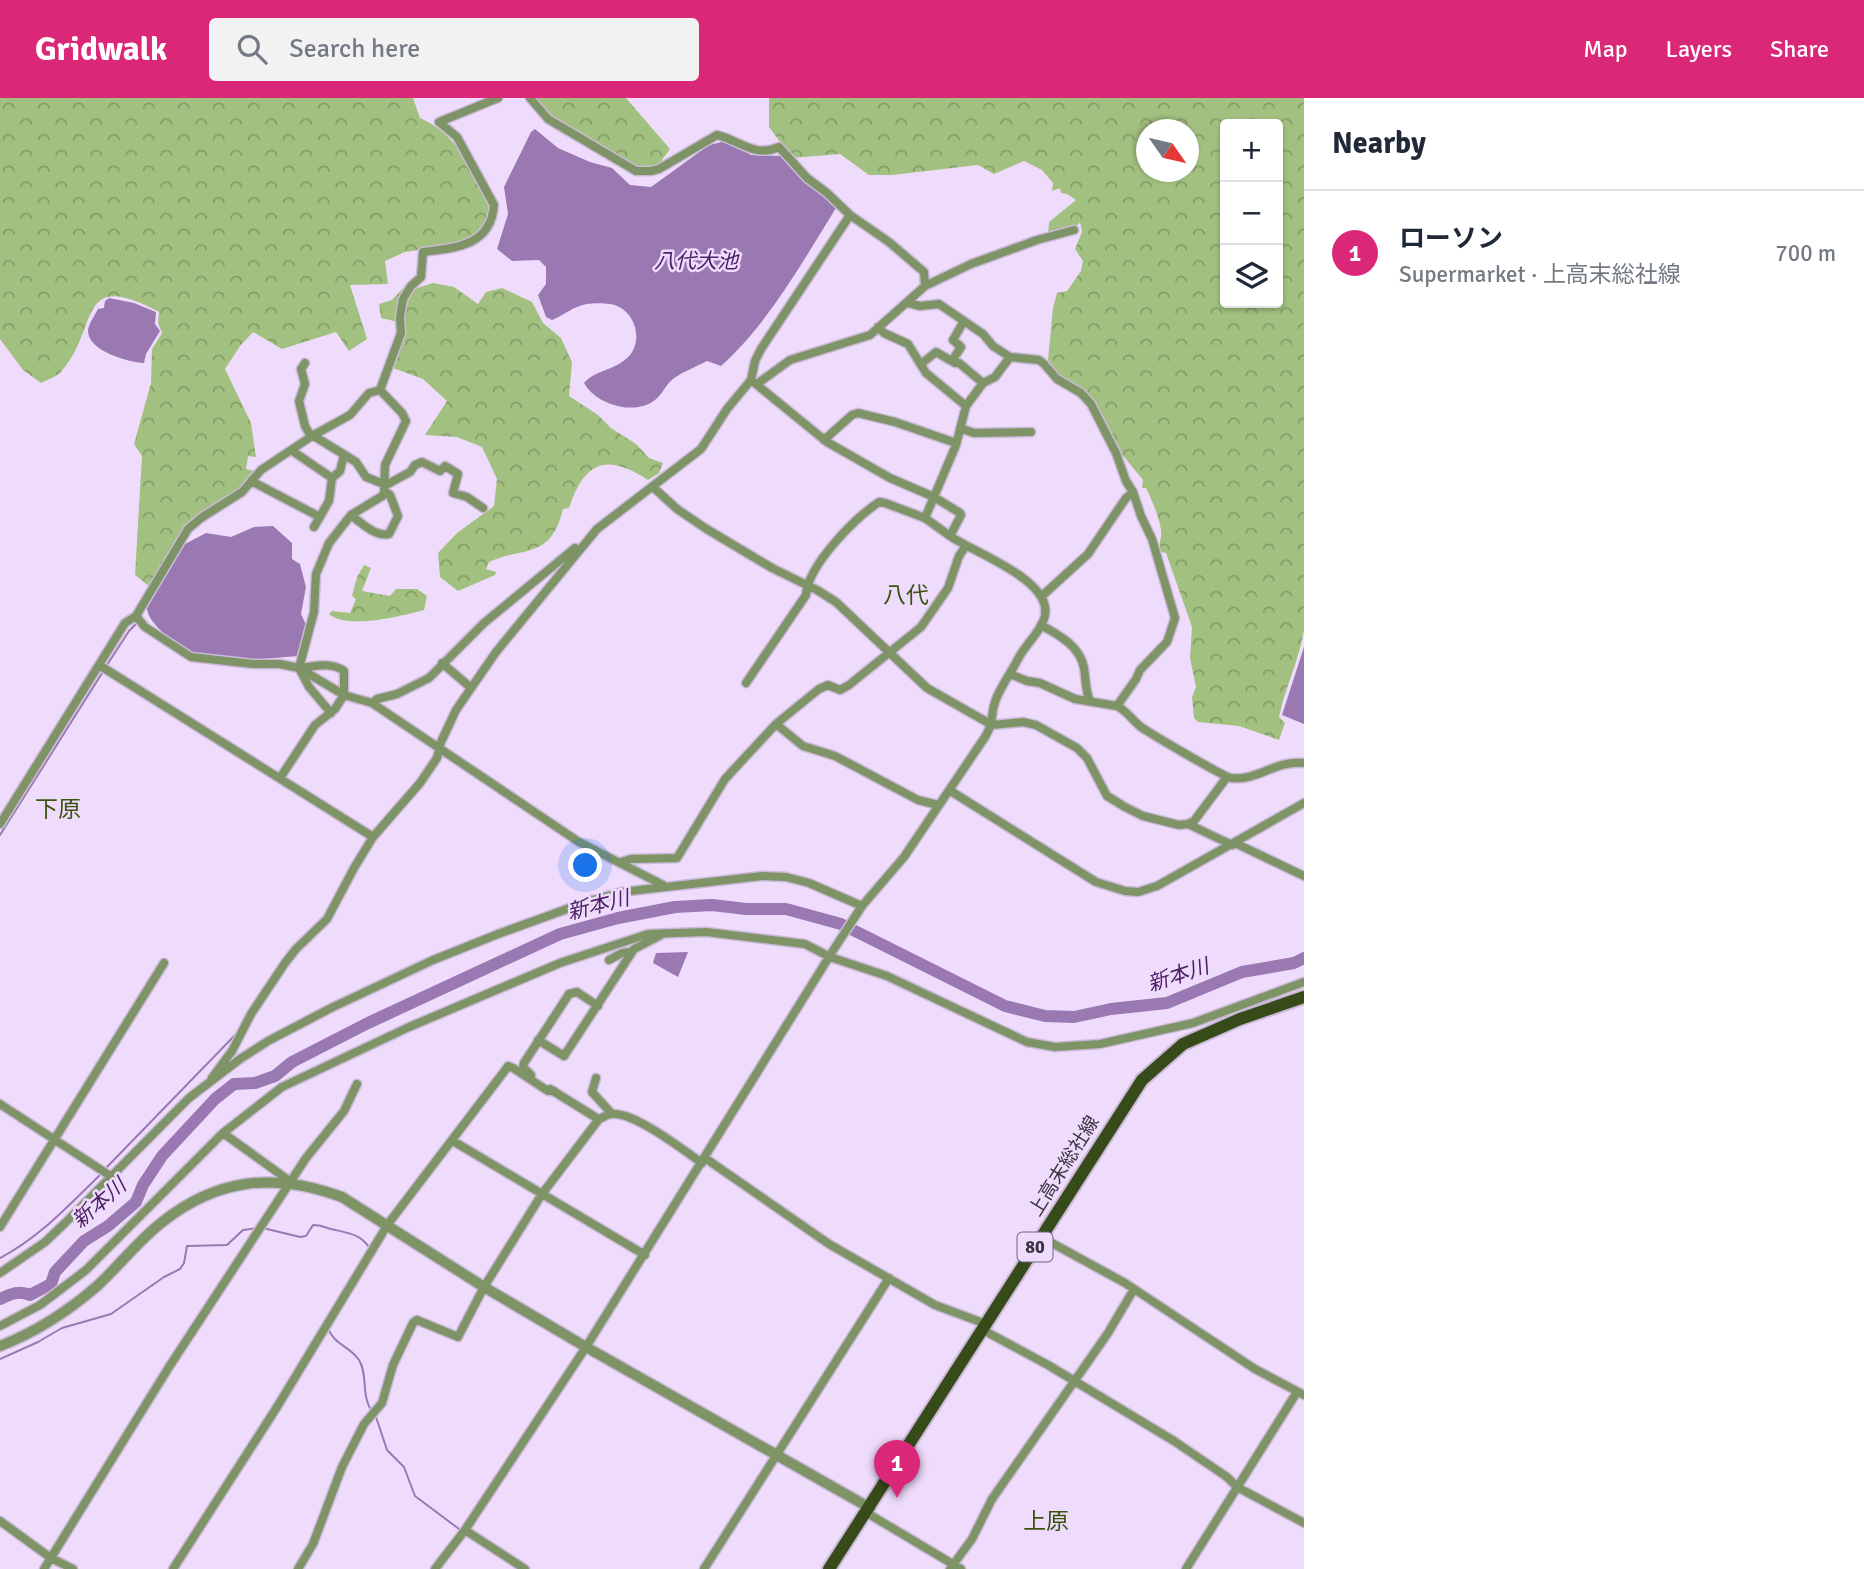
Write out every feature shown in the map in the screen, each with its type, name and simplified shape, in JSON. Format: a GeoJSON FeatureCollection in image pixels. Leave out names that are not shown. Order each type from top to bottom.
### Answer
{"type":"FeatureCollection","features":[{"type":"Feature","properties":{"kind":"main road","name":"上高末総社線"},"geometry":{"type":"LineString","coordinates":[[829,1569],[1142,1080],[1182,1044],[1211,1030],[1304,997]]}},
{"type":"Feature","properties":{"kind":"street"},"geometry":{"type":"LineString","coordinates":[[380,390],[401,333],[403,299],[421,277],[423,252],[461,247],[475,240],[485,231],[494,213],[494,205],[457,136],[439,122],[498,98]]}},
{"type":"Feature","properties":{"kind":"street"},"geometry":{"type":"LineString","coordinates":[[530,98],[548,118],[636,171],[651,172],[659,169],[717,135],[755,152],[771,151],[779,147],[807,178],[850,215],[890,242],[924,271],[925,286]]}},
{"type":"Feature","properties":{"kind":"street"},"geometry":{"type":"LineString","coordinates":[[754,382],[755,361],[761,349],[850,215]]}},
{"type":"Feature","properties":{"kind":"street"},"geometry":{"type":"LineString","coordinates":[[212,1079],[285,963],[327,919],[373,837],[421,783],[437,758],[441,742],[470,687],[597,529],[701,449],[727,409],[754,382],[790,360],[870,335],[925,286],[971,264],[1037,240],[1074,230]]}},
{"type":"Feature","properties":{"kind":"street"},"geometry":{"type":"LineString","coordinates":[[908,303],[920,306],[939,304],[1010,357],[1039,360],[1056,379],[1086,397],[1116,453],[1140,516],[1152,539],[1175,618],[1167,642],[1140,670],[1117,706]]}},
{"type":"Feature","properties":{"kind":"street"},"geometry":{"type":"LineString","coordinates":[[952,361],[961,347],[953,340],[964,321]]}},
{"type":"Feature","properties":{"kind":"street"},"geometry":{"type":"LineString","coordinates":[[878,327],[884,333],[908,344],[933,380],[965,406]]}},
{"type":"Feature","properties":{"kind":"street"},"geometry":{"type":"LineString","coordinates":[[921,364],[936,352],[959,363],[984,383]]}},
{"type":"Feature","properties":{"kind":"street"},"geometry":{"type":"LineString","coordinates":[[925,519],[956,443],[965,406],[984,383],[995,377],[1010,357]]}},
{"type":"Feature","properties":{"kind":"street"},"geometry":{"type":"LineString","coordinates":[[305,363],[301,369],[305,384],[299,401],[305,426],[312,436],[356,462],[366,477],[385,488],[398,516],[389,534],[382,536],[375,534],[366,524],[351,515]]}},
{"type":"Feature","properties":{"kind":"street"},"geometry":{"type":"LineString","coordinates":[[754,382],[824,440],[890,478],[934,497],[960,513],[950,536]]}},
{"type":"Feature","properties":{"kind":"street"},"geometry":{"type":"LineString","coordinates":[[0,824],[125,623],[136,616],[188,529],[242,492],[261,470],[312,436],[350,415],[369,393],[380,390]]}},
{"type":"Feature","properties":{"kind":"street"},"geometry":{"type":"LineString","coordinates":[[331,713],[302,678],[299,668],[314,612],[316,574],[321,559],[335,533],[351,515],[384,495],[385,465],[405,421],[402,413],[380,390]]}},
{"type":"Feature","properties":{"kind":"street"},"geometry":{"type":"LineString","coordinates":[[824,440],[852,415],[858,413],[895,422],[956,443]]}},
{"type":"Feature","properties":{"kind":"street"},"geometry":{"type":"LineString","coordinates":[[960,428],[974,433],[1031,432]]}},
{"type":"Feature","properties":{"kind":"street"},"geometry":{"type":"LineString","coordinates":[[291,450],[332,478]]}},
{"type":"Feature","properties":{"kind":"street"},"geometry":{"type":"LineString","coordinates":[[314,527],[329,501],[332,478],[340,471],[344,455]]}},
{"type":"Feature","properties":{"kind":"street"},"geometry":{"type":"LineString","coordinates":[[385,488],[422,462],[440,471],[445,466],[458,474],[453,493],[482,508]]}},
{"type":"Feature","properties":{"kind":"street"},"geometry":{"type":"LineString","coordinates":[[251,481],[320,517]]}},
{"type":"Feature","properties":{"kind":"street"},"geometry":{"type":"LineString","coordinates":[[653,487],[677,509],[705,528],[836,602],[927,688],[992,725],[1023,722],[1036,725],[1077,748],[1087,758],[1107,796],[1125,807],[1143,816],[1179,825],[1188,824],[1194,821],[1227,777]]}},
{"type":"Feature","properties":{"kind":"street"},"geometry":{"type":"LineString","coordinates":[[1042,596],[1088,554],[1126,498],[1133,492]]}},
{"type":"Feature","properties":{"kind":"street"},"geometry":{"type":"LineString","coordinates":[[435,1569],[465,1530],[586,1347],[861,909],[904,857],[992,725],[994,704],[1019,657],[1041,625],[1046,607],[1042,596],[997,560],[965,547],[925,519],[879,502],[845,528],[806,585],[806,595],[746,683]]}},
{"type":"Feature","properties":{"kind":"street"},"geometry":{"type":"LineString","coordinates":[[621,862],[631,859],[677,858],[721,784],[776,724],[819,689],[828,685],[840,690],[921,627],[948,588],[965,547]]}},
{"type":"Feature","properties":{"kind":"street"},"geometry":{"type":"LineString","coordinates":[[372,703],[429,678],[484,623],[576,548],[581,548]]}},
{"type":"Feature","properties":{"kind":"street"},"geometry":{"type":"LineString","coordinates":[[136,616],[145,627],[191,656],[299,668],[344,695],[372,703],[568,835],[664,885]]}},
{"type":"Feature","properties":{"kind":"street"},"geometry":{"type":"LineString","coordinates":[[1041,625],[1060,636],[1077,652],[1084,666],[1086,693],[1090,701]]}},
{"type":"Feature","properties":{"kind":"street"},"geometry":{"type":"LineString","coordinates":[[442,663],[470,687]]}},
{"type":"Feature","properties":{"kind":"street"},"geometry":{"type":"LineString","coordinates":[[99,665],[373,837]]}},
{"type":"Feature","properties":{"kind":"street"},"geometry":{"type":"LineString","coordinates":[[280,778],[315,725],[331,713],[344,695],[344,671],[340,668],[320,665],[299,668]]}},
{"type":"Feature","properties":{"kind":"street"},"geometry":{"type":"LineString","coordinates":[[1010,674],[1040,683],[1075,699],[1117,706],[1144,729],[1227,777],[1247,777],[1283,763],[1304,763]]}},
{"type":"Feature","properties":{"kind":"street"},"geometry":{"type":"LineString","coordinates":[[776,724],[803,746],[835,756],[918,800],[938,805]]}},
{"type":"Feature","properties":{"kind":"street"},"geometry":{"type":"LineString","coordinates":[[949,790],[1082,874],[1117,890],[1138,891],[1157,886],[1304,803]]}},
{"type":"Feature","properties":{"kind":"street"},"geometry":{"type":"LineString","coordinates":[[1188,824],[1304,876]]}},
{"type":"Feature","properties":{"kind":"street"},"geometry":{"type":"LineString","coordinates":[[0,1273],[45,1242],[189,1098],[212,1079],[289,1029],[433,961],[589,901],[664,885],[762,876],[786,877],[809,883],[861,909]]}},
{"type":"Feature","properties":{"kind":"street"},"geometry":{"type":"LineString","coordinates":[[538,1040],[564,1056],[632,952],[640,944],[665,932]]}},
{"type":"Feature","properties":{"kind":"street"},"geometry":{"type":"LineString","coordinates":[[0,1326],[40,1305],[86,1270],[223,1132],[282,1087],[400,1031],[560,963],[648,934],[706,932],[805,944],[887,976],[1027,1042],[1055,1047],[1100,1044],[1193,1023],[1304,982]]}},
{"type":"Feature","properties":{"kind":"street"},"geometry":{"type":"LineString","coordinates":[[609,960],[622,953],[632,952]]}},
{"type":"Feature","properties":{"kind":"street"},"geometry":{"type":"LineString","coordinates":[[0,1227],[164,963]]}},
{"type":"Feature","properties":{"kind":"street"},"geometry":{"type":"LineString","coordinates":[[598,1006],[573,991],[538,1040],[523,1068],[599,1119]]}},
{"type":"Feature","properties":{"kind":"street"},"geometry":{"type":"LineString","coordinates":[[173,1569],[277,1407],[388,1224],[508,1066],[548,1091],[554,1091]]}},
{"type":"Feature","properties":{"kind":"street"},"geometry":{"type":"LineString","coordinates":[[596,1078],[592,1092],[611,1113],[653,1130],[704,1160],[829,1244],[935,1305],[985,1327],[1177,1443],[1227,1477],[1237,1487],[1304,1523]]}},
{"type":"Feature","properties":{"kind":"street"},"geometry":{"type":"LineString","coordinates":[[44,1569],[169,1367],[306,1158],[344,1111],[357,1084]]}},
{"type":"Feature","properties":{"kind":"street"},"geometry":{"type":"LineString","coordinates":[[0,1104],[112,1177]]}},
{"type":"Feature","properties":{"kind":"street"},"geometry":{"type":"LineString","coordinates":[[298,1569],[313,1544],[342,1466],[364,1424],[382,1403],[393,1365],[413,1323],[417,1320],[458,1337],[484,1287],[542,1194],[599,1119],[611,1113]]}},
{"type":"Feature","properties":{"kind":"street"},"geometry":{"type":"LineString","coordinates":[[223,1132],[291,1182]]}},
{"type":"Feature","properties":{"kind":"street"},"geometry":{"type":"LineString","coordinates":[[453,1141],[645,1255]]}},
{"type":"Feature","properties":{"kind":"street"},"geometry":{"type":"LineString","coordinates":[[0,1346],[24,1336],[62,1314],[97,1286],[160,1224],[192,1201],[228,1187],[257,1181],[291,1182],[319,1188],[342,1197],[484,1287],[777,1455],[955,1567],[992,1499],[1074,1382],[1134,1289]]}},
{"type":"Feature","properties":{"kind":"street"},"geometry":{"type":"LineString","coordinates":[[1041,1237],[1134,1289],[1255,1369],[1301,1393],[1237,1487],[1186,1569]]}},
{"type":"Feature","properties":{"kind":"street"},"geometry":{"type":"LineString","coordinates":[[704,1569],[889,1278]]}},
{"type":"Feature","properties":{"kind":"street"},"geometry":{"type":"LineString","coordinates":[[0,1521],[51,1558],[73,1569]]}},
{"type":"Feature","properties":{"kind":"street"},"geometry":{"type":"LineString","coordinates":[[465,1530],[525,1569]]}},
{"type":"Feature","properties":{"kind":"green space"},"geometry":{"type":"Polygon","coordinates":[[[0,98],[413,98],[420,118],[445,134],[462,154],[489,203],[490,211],[483,227],[465,243],[405,252],[385,261],[388,284],[350,285],[367,339],[349,351],[336,332],[282,349],[253,332],[240,346],[225,369],[251,423],[256,457],[248,456],[246,469],[254,471],[241,489],[186,525],[150,587],[135,575],[142,456],[134,444],[151,383],[152,349],[162,333],[158,323],[159,312],[132,300],[113,296],[101,300],[93,309],[73,356],[60,373],[41,383],[23,370],[0,339],[0,98]]]}},
{"type":"Feature","properties":{"kind":"green space"},"geometry":{"type":"Polygon","coordinates":[[[534,98],[626,98],[670,149],[657,167],[642,170],[554,119],[534,98]]]}},
{"type":"Feature","properties":{"kind":"green space"},"geometry":{"type":"Polygon","coordinates":[[[769,98],[1304,98],[1304,630],[1279,717],[1285,723],[1279,740],[1239,726],[1198,722],[1194,718],[1192,697],[1196,687],[1190,658],[1192,627],[1166,553],[1160,552],[1161,531],[1146,488],[1142,488],[1143,480],[1120,452],[1089,395],[1059,375],[1048,360],[1057,293],[1067,291],[1081,271],[1083,261],[1075,249],[1082,232],[1080,222],[1075,228],[1048,236],[1049,222],[1076,200],[1061,193],[1060,188],[1052,191],[1053,183],[1042,170],[1024,161],[994,174],[978,165],[892,175],[869,175],[840,154],[792,158],[769,127],[769,98]]]}},
{"type":"Feature","properties":{"kind":"green space"},"geometry":{"type":"Polygon","coordinates":[[[433,283],[454,287],[478,304],[486,292],[502,288],[532,302],[543,323],[561,338],[572,362],[569,396],[636,444],[649,458],[663,463],[659,473],[648,480],[620,466],[599,466],[590,471],[575,492],[569,508],[563,509],[558,525],[544,544],[489,562],[486,569],[496,572],[495,575],[458,591],[440,577],[438,553],[457,533],[494,506],[497,479],[482,447],[457,437],[425,435],[447,401],[423,379],[393,368],[404,333],[394,321],[381,318],[379,304],[392,300],[406,285],[414,289],[433,283]]]}},
{"type":"Feature","properties":{"kind":"green space"},"geometry":{"type":"Polygon","coordinates":[[[364,565],[371,568],[362,591],[390,596],[396,589],[417,589],[427,596],[424,610],[361,621],[338,619],[329,614],[332,611],[350,613],[356,599],[352,596],[357,577],[364,565]]]}},
{"type":"Feature","properties":{"kind":"water","name":"八代大池"},"geometry":{"type":"Polygon","coordinates":[[[535,129],[558,148],[612,168],[630,185],[651,187],[709,145],[726,141],[751,155],[782,156],[836,208],[769,312],[721,366],[707,361],[677,376],[647,405],[616,406],[597,397],[584,383],[594,375],[619,364],[634,349],[635,327],[628,314],[615,305],[590,304],[552,320],[546,317],[538,295],[546,284],[546,267],[539,260],[512,261],[497,249],[508,214],[504,187],[531,132],[535,129]]]}},
{"type":"Feature","properties":{"kind":"water"},"geometry":{"type":"Polygon","coordinates":[[[109,298],[134,303],[156,312],[155,324],[160,331],[146,354],[144,363],[110,354],[94,344],[89,337],[91,322],[98,309],[104,308],[105,301],[109,298]]]}},
{"type":"Feature","properties":{"kind":"water"},"geometry":{"type":"Polygon","coordinates":[[[273,526],[292,543],[292,559],[300,564],[306,587],[301,614],[308,629],[300,656],[245,660],[208,657],[175,643],[154,623],[147,608],[185,544],[206,533],[231,537],[254,527],[273,526]]]}},
{"type":"Feature","properties":{"kind":"water"},"geometry":{"type":"Polygon","coordinates":[[[1304,647],[1304,724],[1282,715],[1304,647]]]}},
{"type":"Feature","properties":{"kind":"water"},"geometry":{"type":"Polygon","coordinates":[[[688,952],[678,977],[653,963],[656,953],[688,952]]]}},
{"type":"Feature","properties":{"kind":"waterway"},"geometry":{"type":"LineString","coordinates":[[107,665],[138,622]]}},
{"type":"Feature","properties":{"kind":"waterway"},"geometry":{"type":"LineString","coordinates":[[0,835],[104,670]]}},
{"type":"Feature","properties":{"kind":"waterway","name":"新本川"},"geometry":{"type":"LineString","coordinates":[[0,1299],[11,1294],[30,1295],[51,1284],[55,1272],[84,1241],[108,1226],[136,1202],[143,1185],[162,1156],[215,1099],[234,1084],[255,1083],[275,1076],[292,1062],[368,1023],[560,934],[618,918],[675,907],[712,905],[746,909],[786,909],[841,924],[1005,1006],[1045,1016],[1074,1017],[1111,1009],[1167,1003],[1242,972],[1294,963],[1304,958]]}},
{"type":"Feature","properties":{"kind":"waterway"},"geometry":{"type":"LineString","coordinates":[[106,1168],[237,1033]]}},
{"type":"Feature","properties":{"kind":"waterway"},"geometry":{"type":"LineString","coordinates":[[0,1258],[41,1231],[100,1175]]}},
{"type":"Feature","properties":{"kind":"waterway"},"geometry":{"type":"LineString","coordinates":[[263,1228],[300,1237],[306,1236],[313,1225],[318,1225],[352,1234],[369,1247]]}},
{"type":"Feature","properties":{"kind":"waterway"},"geometry":{"type":"LineString","coordinates":[[0,1359],[62,1328],[111,1314],[180,1269],[187,1246],[227,1245],[243,1230],[258,1228]]}},
{"type":"Feature","properties":{"kind":"waterway"},"geometry":{"type":"LineString","coordinates":[[328,1328],[334,1338],[359,1360],[371,1410]]}},
{"type":"Feature","properties":{"kind":"waterway"},"geometry":{"type":"LineString","coordinates":[[376,1417],[387,1450],[404,1467],[415,1496],[459,1529]]}},
{"type":"Feature","properties":{"kind":"place","name":"ローソン"},"geometry":{"type":"Point","coordinates":[897,1498]}},
{"type":"Feature","properties":{"kind":"district","name":"八代"},"geometry":{"type":"Point","coordinates":[906,595]}},
{"type":"Feature","properties":{"kind":"district","name":"下原"},"geometry":{"type":"Point","coordinates":[58,809]}},
{"type":"Feature","properties":{"kind":"district","name":"上原"},"geometry":{"type":"Point","coordinates":[1046,1521]}}]}
